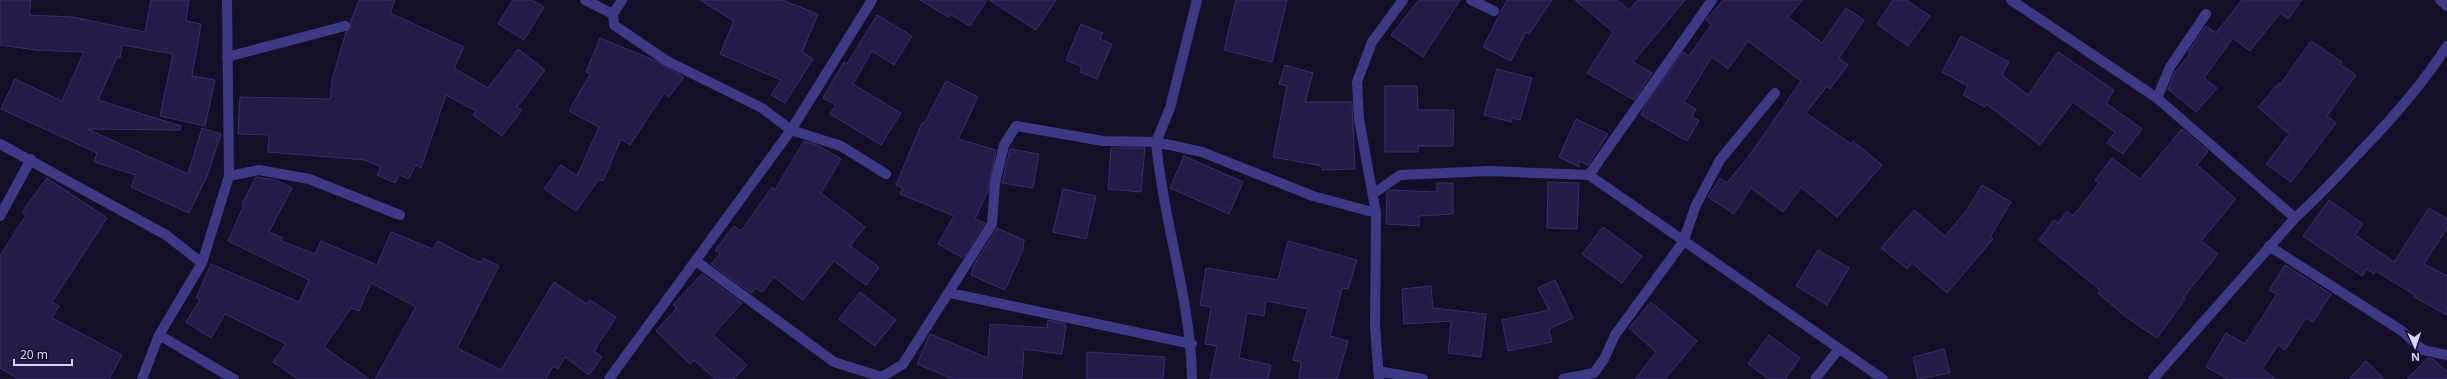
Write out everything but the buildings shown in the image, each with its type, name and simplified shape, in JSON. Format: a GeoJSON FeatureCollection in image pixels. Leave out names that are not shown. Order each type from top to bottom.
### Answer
{"type":"FeatureCollection","features":[{"type":"Feature","properties":{"kind":"street"},"geometry":{"type":"LineString","coordinates":[[142,379],[159,335],[202,263],[229,176],[227,0]]}},
{"type":"Feature","properties":{"kind":"street"},"geometry":{"type":"LineString","coordinates":[[585,0],[613,14]]}},
{"type":"Feature","properties":{"kind":"street"},"geometry":{"type":"LineString","coordinates":[[622,0],[613,14],[614,25],[667,61],[762,108],[791,130],[841,146],[886,174]]}},
{"type":"Feature","properties":{"kind":"street"},"geometry":{"type":"LineString","coordinates":[[609,379],[791,130],[872,0]]}},
{"type":"Feature","properties":{"kind":"street"},"geometry":{"type":"LineString","coordinates":[[1192,379],[1192,344],[1159,174],[1156,142],[1170,108],[1197,0]]}},
{"type":"Feature","properties":{"kind":"street"},"geometry":{"type":"LineString","coordinates":[[1403,0],[1372,42],[1357,82],[1360,119],[1376,213],[1375,326],[1379,375],[1423,379]]}},
{"type":"Feature","properties":{"kind":"street"},"geometry":{"type":"LineString","coordinates":[[1471,0],[1494,11]]}},
{"type":"Feature","properties":{"kind":"street"},"geometry":{"type":"LineString","coordinates":[[1589,175],[1712,0]]}},
{"type":"Feature","properties":{"kind":"street"},"geometry":{"type":"LineString","coordinates":[[2011,0],[2157,98],[2295,218]]}},
{"type":"Feature","properties":{"kind":"street"},"geometry":{"type":"LineString","coordinates":[[2440,0],[2447,6]]}},
{"type":"Feature","properties":{"kind":"street"},"geometry":{"type":"LineString","coordinates":[[2157,98],[2170,67],[2206,14]]}},
{"type":"Feature","properties":{"kind":"street"},"geometry":{"type":"LineString","coordinates":[[227,57],[345,26]]}},
{"type":"Feature","properties":{"kind":"street"},"geometry":{"type":"LineString","coordinates":[[2156,378],[2269,246],[2295,218],[2314,201],[2398,112],[2430,72],[2447,46]]}},
{"type":"Feature","properties":{"kind":"street"},"geometry":{"type":"LineString","coordinates":[[1563,379],[1594,373],[1604,359],[1615,335],[1683,242],[1696,205],[1720,160],[1775,93]]}},
{"type":"Feature","properties":{"kind":"street"},"geometry":{"type":"LineString","coordinates":[[696,261],[834,362],[882,378],[903,364],[950,293],[992,224],[995,182],[1004,145],[1016,126],[1102,141],[1156,142],[1202,152],[1313,196],[1376,213]]}},
{"type":"Feature","properties":{"kind":"street"},"geometry":{"type":"LineString","coordinates":[[0,144],[31,159],[166,235],[202,263]]}},
{"type":"Feature","properties":{"kind":"street"},"geometry":{"type":"LineString","coordinates":[[0,216],[31,159]]}},
{"type":"Feature","properties":{"kind":"street"},"geometry":{"type":"LineString","coordinates":[[229,176],[258,170],[309,179],[400,215]]}},
{"type":"Feature","properties":{"kind":"street"},"geometry":{"type":"LineString","coordinates":[[1373,194],[1400,176],[1408,175],[1488,171],[1589,175],[1683,242],[1883,379]]}},
{"type":"Feature","properties":{"kind":"street"},"geometry":{"type":"LineString","coordinates":[[2269,246],[2402,331],[2422,350],[2447,355]]}},
{"type":"Feature","properties":{"kind":"street"},"geometry":{"type":"LineString","coordinates":[[950,293],[1192,344]]}},
{"type":"Feature","properties":{"kind":"street"},"geometry":{"type":"LineString","coordinates":[[159,335],[234,379]]}},
{"type":"Feature","properties":{"kind":"street"},"geometry":{"type":"LineString","coordinates":[[1815,379],[1839,349]]}}]}
